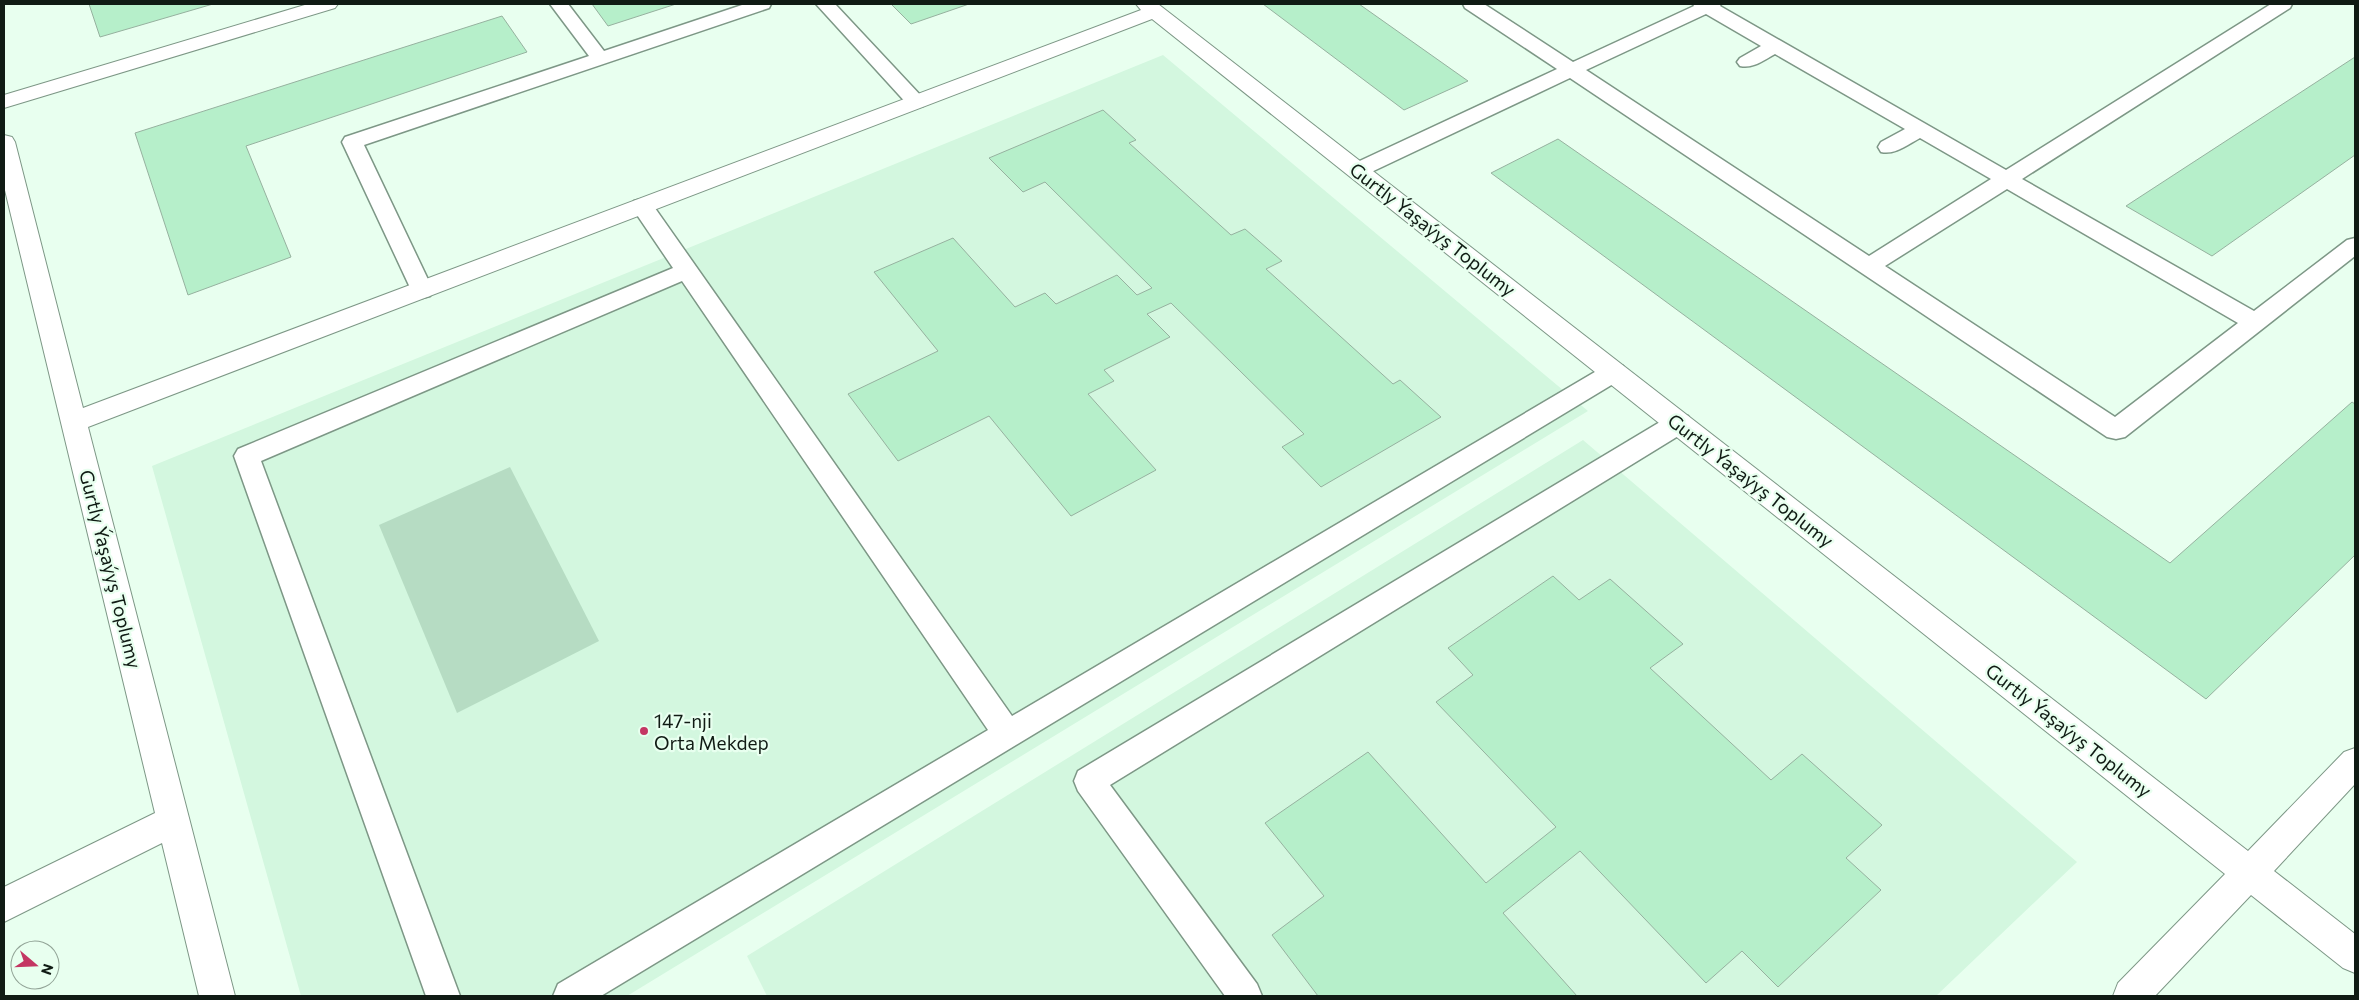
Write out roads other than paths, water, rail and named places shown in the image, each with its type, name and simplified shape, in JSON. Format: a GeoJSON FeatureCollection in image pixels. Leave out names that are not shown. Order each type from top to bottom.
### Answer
{"type":"FeatureCollection","features":[{"type":"Feature","properties":{"kind":"street"},"geometry":{"type":"LineString","coordinates":[[4,102],[328,4]]}},
{"type":"Feature","properties":{"kind":"street"},"geometry":{"type":"LineString","coordinates":[[75,422],[916,102],[1151,7]]}},
{"type":"Feature","properties":{"kind":"street","name":"Gurtly Ýaşaýyş Toplumy"},"geometry":{"type":"LineString","coordinates":[[1151,7],[2355,956]]}},
{"type":"Feature","properties":{"kind":"street","name":"Gurtly Ýaşaýyş Toplumy"},"geometry":{"type":"LineString","coordinates":[[4,142],[217,996]]}},
{"type":"Feature","properties":{"kind":"street"},"geometry":{"type":"LineString","coordinates":[[2131,996],[2355,762]]}},
{"type":"Feature","properties":{"kind":"street"},"geometry":{"type":"LineString","coordinates":[[4,906],[173,821]]}},
{"type":"Feature","properties":{"kind":"lane"},"geometry":{"type":"LineString","coordinates":[[559,4],[600,58]]}},
{"type":"Feature","properties":{"kind":"lane"},"geometry":{"type":"LineString","coordinates":[[422,290],[352,142],[762,4]]}},
{"type":"Feature","properties":{"kind":"lane"},"geometry":{"type":"LineString","coordinates":[[825,4],[916,102]]}},
{"type":"Feature","properties":{"kind":"lane"},"geometry":{"type":"LineString","coordinates":[[1472,4],[2116,430],[2355,245]]}},
{"type":"Feature","properties":{"kind":"lane"},"geometry":{"type":"LineString","coordinates":[[1869,266],[2283,4]]}},
{"type":"Feature","properties":{"kind":"lane"},"geometry":{"type":"LineString","coordinates":[[1358,170],[1707,5],[2255,322]]}},
{"type":"Feature","properties":{"kind":"lane"},"geometry":{"type":"LineString","coordinates":[[1747,62],[1775,46]]}},
{"type":"Feature","properties":{"kind":"lane"},"geometry":{"type":"LineString","coordinates":[[1888,147],[1921,130]]}},
{"type":"Feature","properties":{"kind":"lane"},"geometry":{"type":"LineString","coordinates":[[642,206],[1008,734]]}},
{"type":"Feature","properties":{"kind":"lane"},"geometry":{"type":"LineString","coordinates":[[444,996],[247,456],[686,271]]}},
{"type":"Feature","properties":{"kind":"lane"},"geometry":{"type":"LineString","coordinates":[[570,996],[1614,372]]}},
{"type":"Feature","properties":{"kind":"lane"},"geometry":{"type":"LineString","coordinates":[[1245,996],[1089,781],[1679,423]]}},
{"type":"Feature","properties":{"kind":"place","name":"147-nji Orta Mekdep"},"geometry":{"type":"Point","coordinates":[644,731]}}]}
